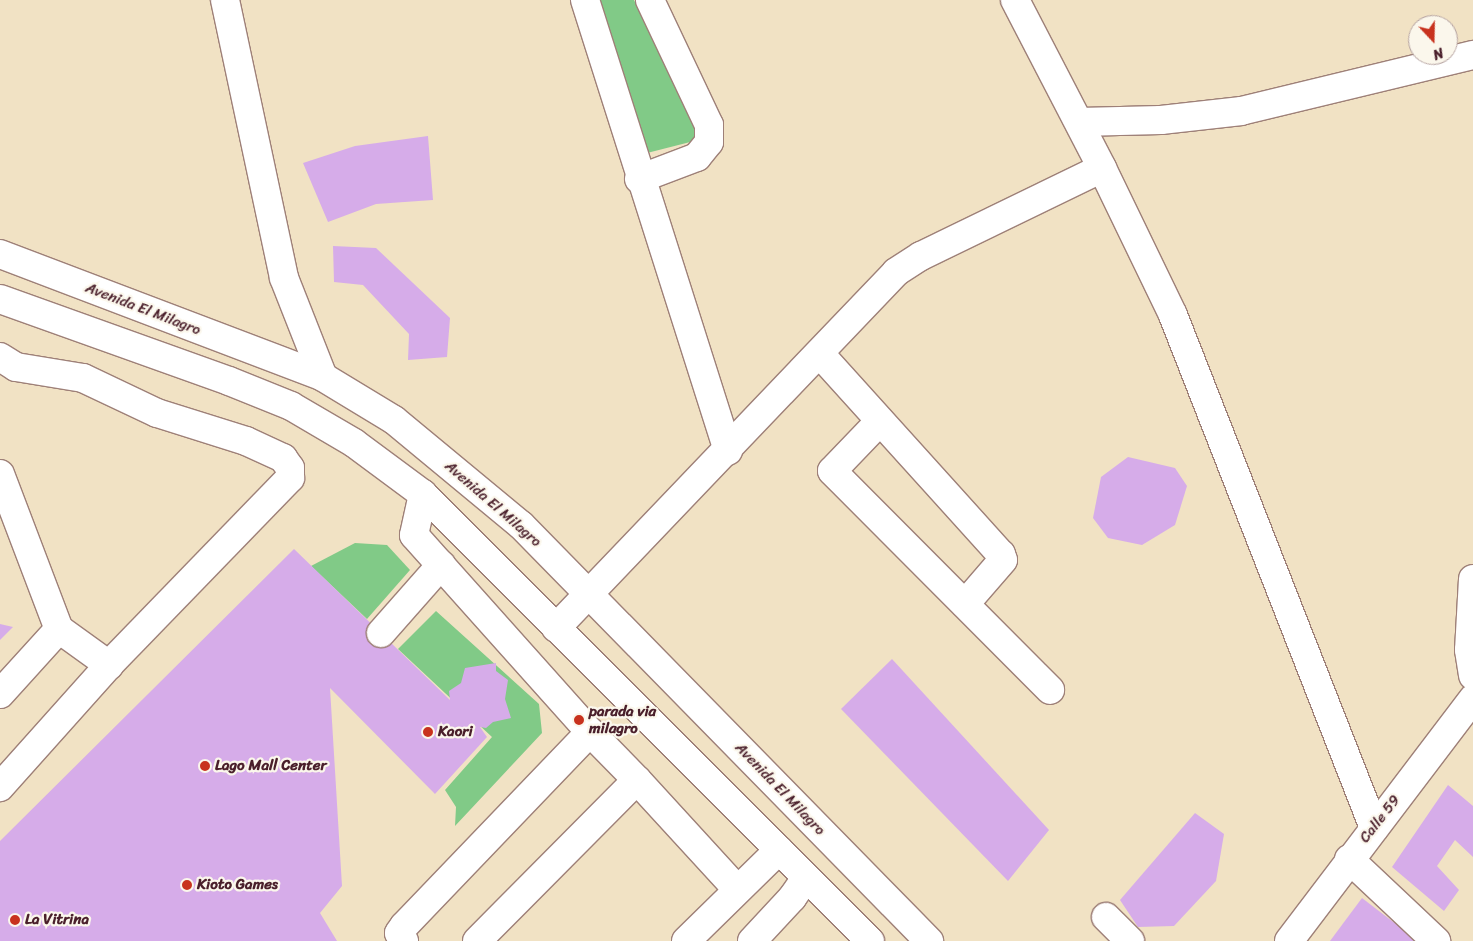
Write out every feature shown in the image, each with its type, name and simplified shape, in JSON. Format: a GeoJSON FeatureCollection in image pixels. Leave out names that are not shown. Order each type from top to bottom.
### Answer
{"type":"FeatureCollection","features":[{"type":"Feature","properties":{"kind":"street"},"geometry":{"type":"LineString","coordinates":[[225,0],[284,278],[324,377]]}},
{"type":"Feature","properties":{"kind":"street"},"geometry":{"type":"LineString","coordinates":[[585,0],[639,178],[728,451]]}},
{"type":"Feature","properties":{"kind":"street"},"geometry":{"type":"LineString","coordinates":[[639,178],[697,157],[709,142],[709,124],[650,0]]}},
{"type":"Feature","properties":{"kind":"street"},"geometry":{"type":"LineString","coordinates":[[1015,0],[1102,168],[1173,315],[1374,828]]}},
{"type":"Feature","properties":{"kind":"street"},"geometry":{"type":"LineString","coordinates":[[1078,122],[1161,120],[1241,110],[1473,55]]}},
{"type":"Feature","properties":{"kind":"street"},"geometry":{"type":"LineString","coordinates":[[556,628],[591,596],[908,263],[1102,168]]}},
{"type":"Feature","properties":{"kind":"street","name":"Avenida El Milagro"},"geometry":{"type":"LineString","coordinates":[[0,254],[324,377],[394,420],[506,512],[591,596],[929,941]]}},
{"type":"Feature","properties":{"kind":"street"},"geometry":{"type":"LineString","coordinates":[[0,299],[229,381],[291,406],[354,443],[423,494],[870,941]]}},
{"type":"Feature","properties":{"kind":"street"},"geometry":{"type":"LineString","coordinates":[[820,354],[1002,554],[1004,560],[965,604]]}},
{"type":"Feature","properties":{"kind":"street"},"geometry":{"type":"LineString","coordinates":[[0,357],[16,367],[83,378],[157,413],[283,458],[290,468],[290,478],[109,665],[0,787]]}},
{"type":"Feature","properties":{"kind":"street"},"geometry":{"type":"LineString","coordinates":[[880,421],[832,471],[1050,690]]}},
{"type":"Feature","properties":{"kind":"street"},"geometry":{"type":"LineString","coordinates":[[0,474],[59,629],[109,665]]}},
{"type":"Feature","properties":{"kind":"street"},"geometry":{"type":"LineString","coordinates":[[423,494],[414,535],[590,732],[637,780],[737,889]]}},
{"type":"Feature","properties":{"kind":"street"},"geometry":{"type":"LineString","coordinates":[[381,633],[441,565]]}},
{"type":"Feature","properties":{"kind":"street"},"geometry":{"type":"LineString","coordinates":[[1473,579],[1469,650],[1473,676]]}},
{"type":"Feature","properties":{"kind":"street"},"geometry":{"type":"LineString","coordinates":[[0,694],[59,629]]}},
{"type":"Feature","properties":{"kind":"street","name":"Calle 59"},"geometry":{"type":"LineString","coordinates":[[1289,941],[1349,859],[1473,698]]}},
{"type":"Feature","properties":{"kind":"street"},"geometry":{"type":"LineString","coordinates":[[404,941],[399,932],[404,926],[590,732]]}},
{"type":"Feature","properties":{"kind":"street"},"geometry":{"type":"LineString","coordinates":[[478,941],[637,780]]}},
{"type":"Feature","properties":{"kind":"street"},"geometry":{"type":"LineString","coordinates":[[686,941],[779,850]]}},
{"type":"Feature","properties":{"kind":"street"},"geometry":{"type":"LineString","coordinates":[[1349,859],[1436,941]]}},
{"type":"Feature","properties":{"kind":"street"},"geometry":{"type":"LineString","coordinates":[[752,941],[792,898],[806,878]]}},
{"type":"Feature","properties":{"kind":"street"},"geometry":{"type":"LineString","coordinates":[[1106,917],[1130,941]]}},
{"type":"Feature","properties":{"kind":"green space"},"geometry":{"type":"Polygon","coordinates":[[[600,0],[634,0],[702,139],[647,153],[600,0]]]}},
{"type":"Feature","properties":{"kind":"green space"},"geometry":{"type":"Polygon","coordinates":[[[355,543],[387,545],[410,570],[367,619],[311,566],[355,543]]]}},
{"type":"Feature","properties":{"kind":"green space"},"geometry":{"type":"Polygon","coordinates":[[[436,611],[539,704],[542,733],[455,826],[456,807],[445,790],[492,737],[398,649],[436,611]]]}},
{"type":"Feature","properties":{"kind":"building"},"geometry":{"type":"Polygon","coordinates":[[[428,136],[433,200],[376,204],[328,222],[303,163],[355,146],[428,136]]]}},
{"type":"Feature","properties":{"kind":"building"},"geometry":{"type":"Polygon","coordinates":[[[333,246],[376,248],[450,318],[447,357],[408,360],[409,334],[363,285],[334,282],[333,246]]]}},
{"type":"Feature","properties":{"kind":"building"},"geometry":{"type":"Polygon","coordinates":[[[1128,457],[1175,468],[1187,486],[1175,525],[1142,545],[1108,538],[1093,518],[1101,477],[1128,457]]]}},
{"type":"Feature","properties":{"kind":"building","name":"Lago Mall Center"},"geometry":{"type":"Polygon","coordinates":[[[294,549],[450,700],[449,691],[461,683],[465,668],[496,663],[496,671],[508,680],[505,699],[511,718],[493,722],[486,728],[480,727],[487,737],[435,794],[330,688],[342,886],[320,913],[337,941],[0,941],[0,841],[294,549]]]}},
{"type":"Feature","properties":{"kind":"building"},"geometry":{"type":"Polygon","coordinates":[[[0,624],[13,627],[0,640],[0,624]]]}},
{"type":"Feature","properties":{"kind":"building"},"geometry":{"type":"Polygon","coordinates":[[[892,659],[1049,830],[1008,881],[841,709],[892,659]]]}},
{"type":"Feature","properties":{"kind":"building"},"geometry":{"type":"Polygon","coordinates":[[[1448,785],[1473,806],[1473,857],[1455,840],[1437,866],[1459,890],[1444,911],[1392,867],[1448,785]]]}},
{"type":"Feature","properties":{"kind":"building"},"geometry":{"type":"Polygon","coordinates":[[[1195,813],[1224,834],[1216,881],[1174,926],[1138,927],[1120,900],[1195,813]]]}},
{"type":"Feature","properties":{"kind":"building"},"geometry":{"type":"Polygon","coordinates":[[[1362,898],[1418,941],[1330,941],[1362,898]]]}},
{"type":"Feature","properties":{"kind":"place","name":"parada via milagro"},"geometry":{"type":"Point","coordinates":[579,720]}},
{"type":"Feature","properties":{"kind":"place","name":"Kaori"},"geometry":{"type":"Point","coordinates":[428,732]}},
{"type":"Feature","properties":{"kind":"place","name":"Lago Mall Center"},"geometry":{"type":"Point","coordinates":[205,766]}},
{"type":"Feature","properties":{"kind":"place","name":"Kioto Games"},"geometry":{"type":"Point","coordinates":[187,885]}},
{"type":"Feature","properties":{"kind":"place","name":"La Vitrina"},"geometry":{"type":"Point","coordinates":[15,920]}}]}
